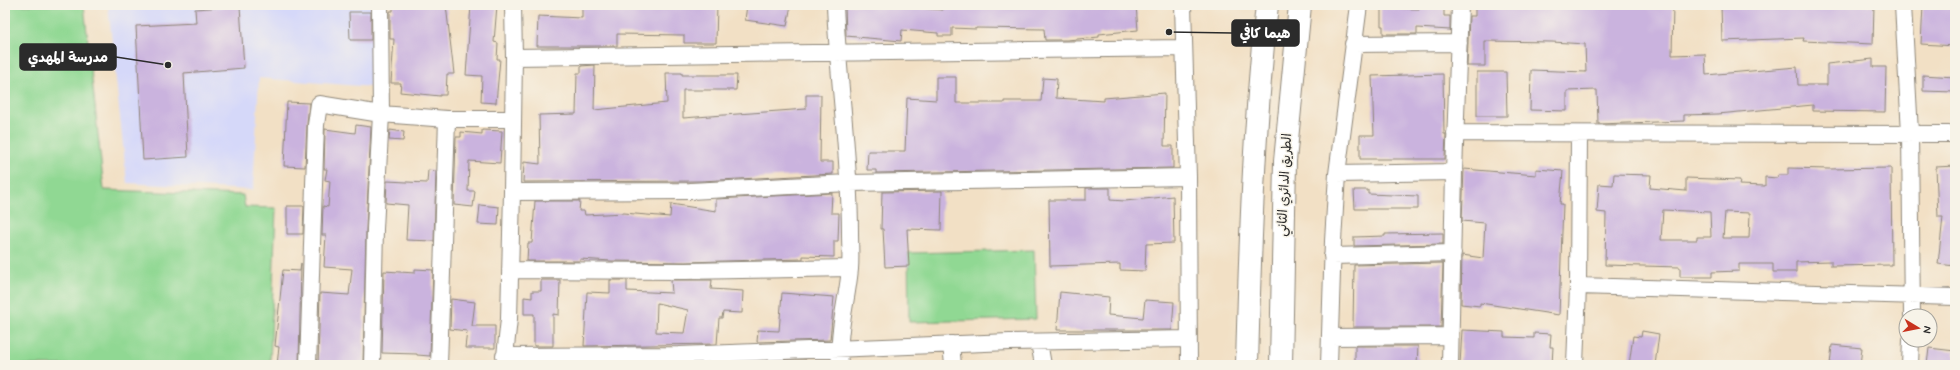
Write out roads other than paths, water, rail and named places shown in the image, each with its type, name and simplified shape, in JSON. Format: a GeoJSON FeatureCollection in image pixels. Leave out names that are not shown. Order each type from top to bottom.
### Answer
{"type":"FeatureCollection","features":[{"type":"Feature","properties":{"kind":"highway"},"geometry":{"type":"LineString","coordinates":[[1247,365],[1249,259],[1257,122],[1267,5]]}},
{"type":"Feature","properties":{"kind":"highway","name":"الطريق الدائري الثاني"},"geometry":{"type":"LineString","coordinates":[[1281,365],[1285,161],[1300,5]]}},
{"type":"Feature","properties":{"kind":"street"},"geometry":{"type":"LineString","coordinates":[[372,365],[381,114],[380,5]]}},
{"type":"Feature","properties":{"kind":"street"},"geometry":{"type":"LineString","coordinates":[[512,5],[514,57],[512,192],[509,319],[504,361],[952,344],[1188,339]]}},
{"type":"Feature","properties":{"kind":"street"},"geometry":{"type":"LineString","coordinates":[[835,5],[837,53],[849,183],[850,268],[839,348],[840,365]]}},
{"type":"Feature","properties":{"kind":"street"},"geometry":{"type":"LineString","coordinates":[[1183,5],[1188,177],[1189,365]]}},
{"type":"Feature","properties":{"kind":"street"},"geometry":{"type":"LineString","coordinates":[[1330,365],[1332,256],[1337,174],[1359,5]]}},
{"type":"Feature","properties":{"kind":"street"},"geometry":{"type":"LineString","coordinates":[[1450,365],[1455,132],[1460,5]]}},
{"type":"Feature","properties":{"kind":"street"},"geometry":{"type":"LineString","coordinates":[[1903,5],[1910,133],[1912,308]]}},
{"type":"Feature","properties":{"kind":"street"},"geometry":{"type":"LineString","coordinates":[[1353,44],[1459,43]]}},
{"type":"Feature","properties":{"kind":"street"},"geometry":{"type":"LineString","coordinates":[[514,57],[1184,48]]}},
{"type":"Feature","properties":{"kind":"street"},"geometry":{"type":"LineString","coordinates":[[308,365],[316,125],[319,104],[381,114],[447,119],[512,119]]}},
{"type":"Feature","properties":{"kind":"street"},"geometry":{"type":"LineString","coordinates":[[439,365],[447,119]]}},
{"type":"Feature","properties":{"kind":"street"},"geometry":{"type":"LineString","coordinates":[[1455,132],[1579,134],[1955,134]]}},
{"type":"Feature","properties":{"kind":"street"},"geometry":{"type":"LineString","coordinates":[[1575,365],[1578,286],[1579,134]]}},
{"type":"Feature","properties":{"kind":"street"},"geometry":{"type":"LineString","coordinates":[[1337,174],[1454,172]]}},
{"type":"Feature","properties":{"kind":"street"},"geometry":{"type":"LineString","coordinates":[[512,192],[690,191],[849,183],[1188,177]]}},
{"type":"Feature","properties":{"kind":"street"},"geometry":{"type":"LineString","coordinates":[[1332,256],[1453,253]]}},
{"type":"Feature","properties":{"kind":"street"},"geometry":{"type":"LineString","coordinates":[[510,270],[685,271],[850,268]]}},
{"type":"Feature","properties":{"kind":"street"},"geometry":{"type":"LineString","coordinates":[[1578,286],[1955,297]]}},
{"type":"Feature","properties":{"kind":"street"},"geometry":{"type":"LineString","coordinates":[[1330,337],[1450,336]]}},
{"type":"Feature","properties":{"kind":"street"},"geometry":{"type":"LineString","coordinates":[[1039,342],[1042,365]]}},
{"type":"Feature","properties":{"kind":"street"},"geometry":{"type":"LineString","coordinates":[[952,344],[953,365]]}},
{"type":"Feature","properties":{"kind":"street"},"geometry":{"type":"LineString","coordinates":[[1910,365],[1911,348]]}},
{"type":"Feature","properties":{"kind":"place","name":"هيما كافي"},"geometry":{"type":"Point","coordinates":[1169,32]}},
{"type":"Feature","properties":{"kind":"place","name":"مدرسة المهدي"},"geometry":{"type":"Point","coordinates":[168,65]}}]}
